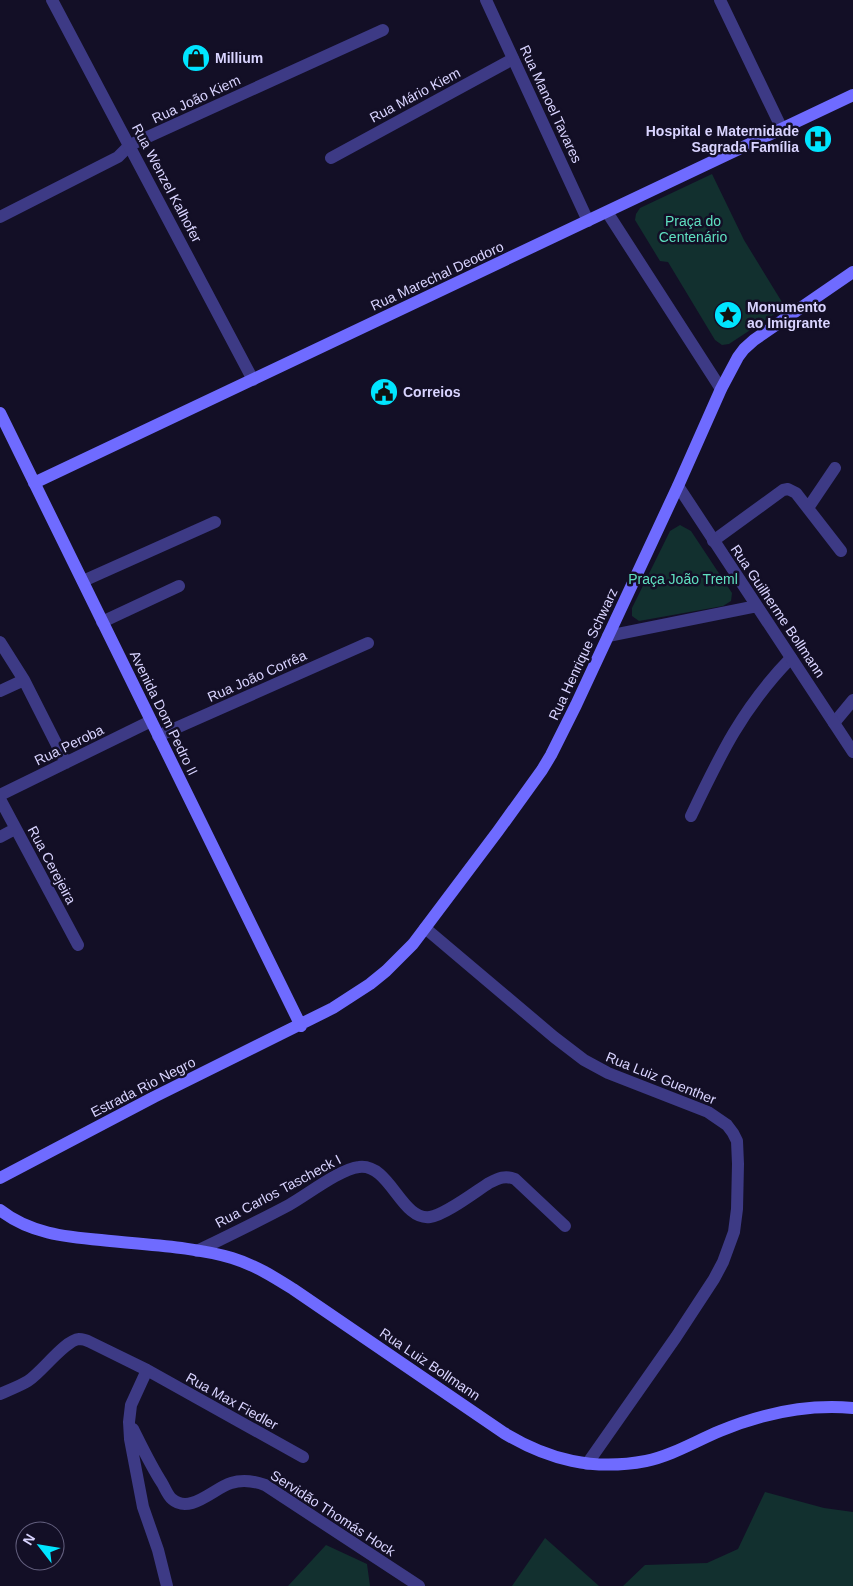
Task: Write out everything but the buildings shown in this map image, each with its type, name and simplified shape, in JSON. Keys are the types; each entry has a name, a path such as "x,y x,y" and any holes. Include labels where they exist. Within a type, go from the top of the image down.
{"main road":[{"name":"Rua Marechal Deodoro","path":"34,483 853,95"},
{"name":"Rua Henrique Schwarz","path":"301,1026 370,984 401,956 425,928 542,770 564,731 731,368 744,349 771,328 853,272"},
{"name":"Avenida Dom Pedro II","path":"0,413 301,1026"},
{"name":"Estrada Rio Negro","path":"0,1178 162,1093 301,1026"},
{"name":"Rua Luiz Bollmann","path":"0,1210 25,1225 61,1236 197,1251 234,1258 271,1274 525,1445 555,1458 587,1464 626,1464 647,1461 738,1424 776,1414 801,1409 853,1408"}],"street":[{"name":"Rua Wenzel Kalhofer","path":"52,0 253,380"},
{"name":"Rua Manoel Tavares","path":"486,0 588,221"},
{"path":"720,0 782,129"},
{"name":"Rua João Kiem","path":"0,217 118,157 130,145 383,30"},
{"name":"Rua Mário Kiem","path":"331,158 513,59"},
{"path":"607,212 721,389"},
{"path":"808,508 835,468"},
{"name":"Rua Guilherme Bollmann","path":"678,486 853,752"},
{"path":"713,541 783,490 788,489 796,493 841,551"},
{"path":"83,581 215,522"},
{"path":"102,622 179,586"},
{"path":"608,636 757,606"},
{"path":"0,642 24,680 66,763"},
{"name":"Rua João Corrêa","path":"158,736 368,643"},
{"path":"691,816 732,734 762,690 790,658"},
{"path":"0,691 24,680"},
{"path":"834,722 853,700"},
{"name":"Rua Peroba","path":"0,797 151,721"},
{"name":"Rua Cerejeira","path":"0,797 78,945"},
{"path":"0,837 16,829"},
{"name":"Rua Luiz Guenther","path":"425,928 584,1060 608,1073 708,1112 727,1125 737,1141 737,1209 734,1232 723,1262 676,1337 587,1464"},
{"name":"Rua Carlos Tascheck I","path":"197,1251 290,1204 342,1173 362,1166 371,1168 378,1174 412,1212 421,1217 440,1214 489,1183 507,1176 515,1179 565,1226"},
{"name":"Rua Max Fiedler","path":"0,1394 28,1381 67,1344 81,1338 147,1370 303,1457"},
{"path":"147,1370 131,1405 130,1438 141,1500 158,1550 167,1586"},
{"name":"Servidão Thomás Hock","path":"129,1422 171,1499 186,1504 194,1503 212,1491 232,1482 244,1480 265,1485 419,1586"}],"green space":[{"name":"Praça do Centenário","path":"712,174 744,240 785,307 729,344 722,345 715,340 668,262 660,261 635,220 640,208"},
{"name":"Praça João Treml","path":"680,525 691,531 732,593 731,601 723,606 639,621 632,616 632,608 670,531"},
{"path":"765,1492 824,1508 853,1512 853,1586 623,1586 645,1565 707,1563 738,1549"},
{"path":"545,1538 599,1586 512,1586"},
{"path":"326,1545 367,1564 370,1586 288,1586"}],"place":[{"name":"Millium","path":"196,58"},
{"name":"Hospital e Maternidade Sagrada Família","path":"818,139"},
{"name":"Monumento ao Imigrante","path":"728,315"},
{"name":"Correios","path":"384,392"}]}
